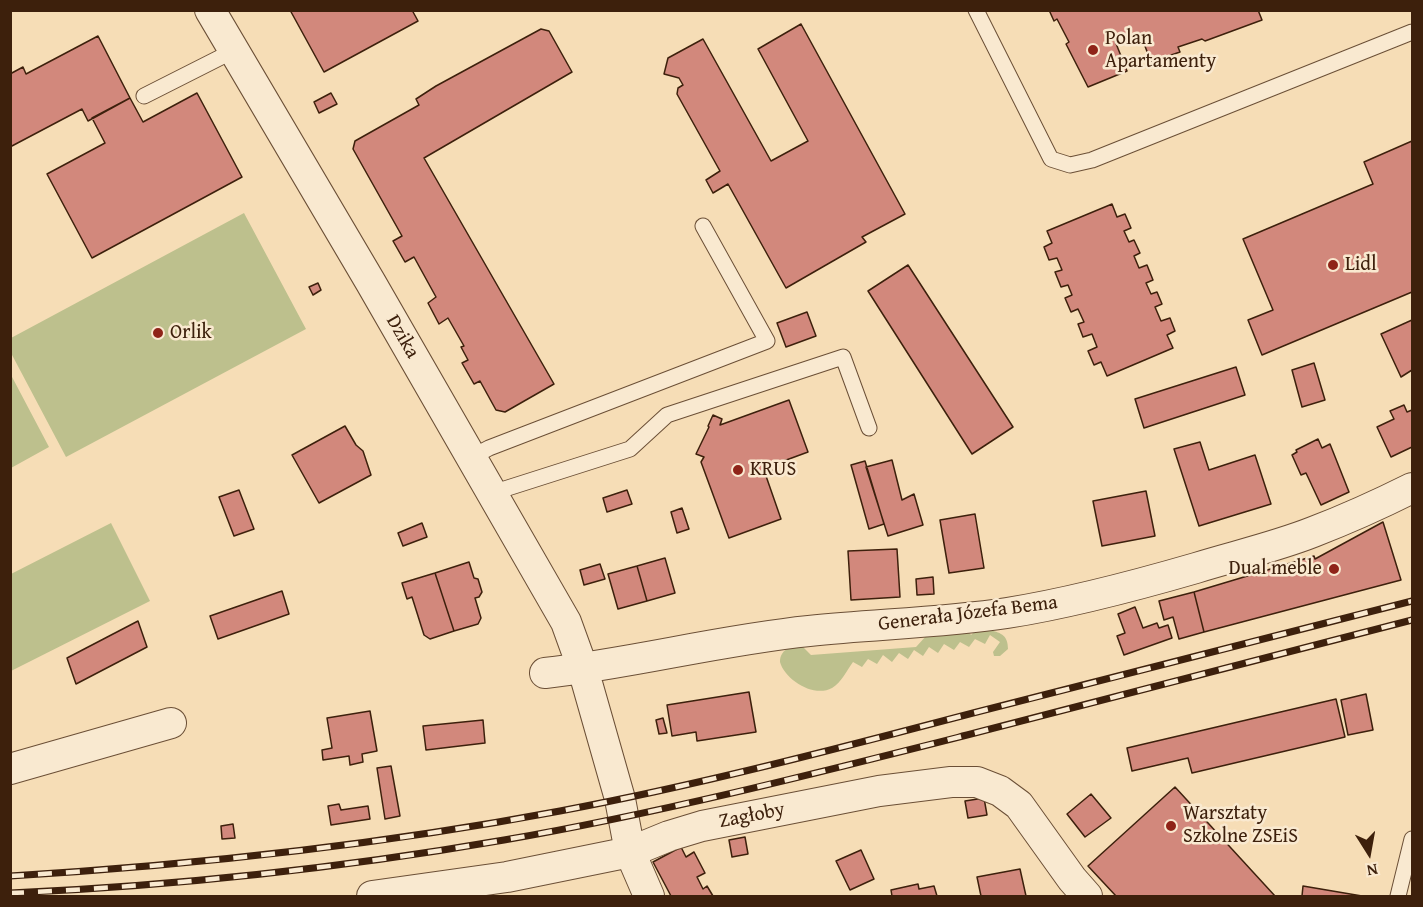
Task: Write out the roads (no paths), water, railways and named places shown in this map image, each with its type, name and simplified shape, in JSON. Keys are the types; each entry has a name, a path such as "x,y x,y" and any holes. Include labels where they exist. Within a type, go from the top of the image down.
{"street":[{"name":"Dzika","path":"210,10 566,622 583,669 620,799 630,852 649,897"},
{"name":"Generała Józefa Bema","path":"545,673 583,669 761,637 1008,613 1080,599 1311,533 1413,488"},
{"path":"10,769 171,723"},
{"name":"Zagłoby","path":"372,897 505,877 630,852 669,836 702,826 879,792 951,782 976,782 1000,791 1019,805 1087,897"}],"lane":[{"path":"976,10 1051,159 1070,165 1092,160 1159,135 1413,32"},
{"path":"144,96 235,50"},
{"path":"472,457 489,448 767,341 703,226"},
{"path":"492,493 630,449 667,415 843,357 869,428"},
{"path":"1398,897 1413,839"}],"railway":[{"path":"10,876 218,860 355,844 492,823 612,801 819,753 1412,601"},
{"path":"10,893 196,881 320,867 443,850 562,829 678,805 852,764 1412,620"}],"place":[{"name":"Polan Apartamenty","path":"1093,50"},
{"name":"Lidl","path":"1333,265"},
{"name":"Orlik","path":"158,333"},
{"name":"KRUS","path":"738,470"},
{"name":"Dual meble","path":"1334,569"},
{"name":"Warsztaty Szkolne ZSEiS","path":"1171,826"}]}
